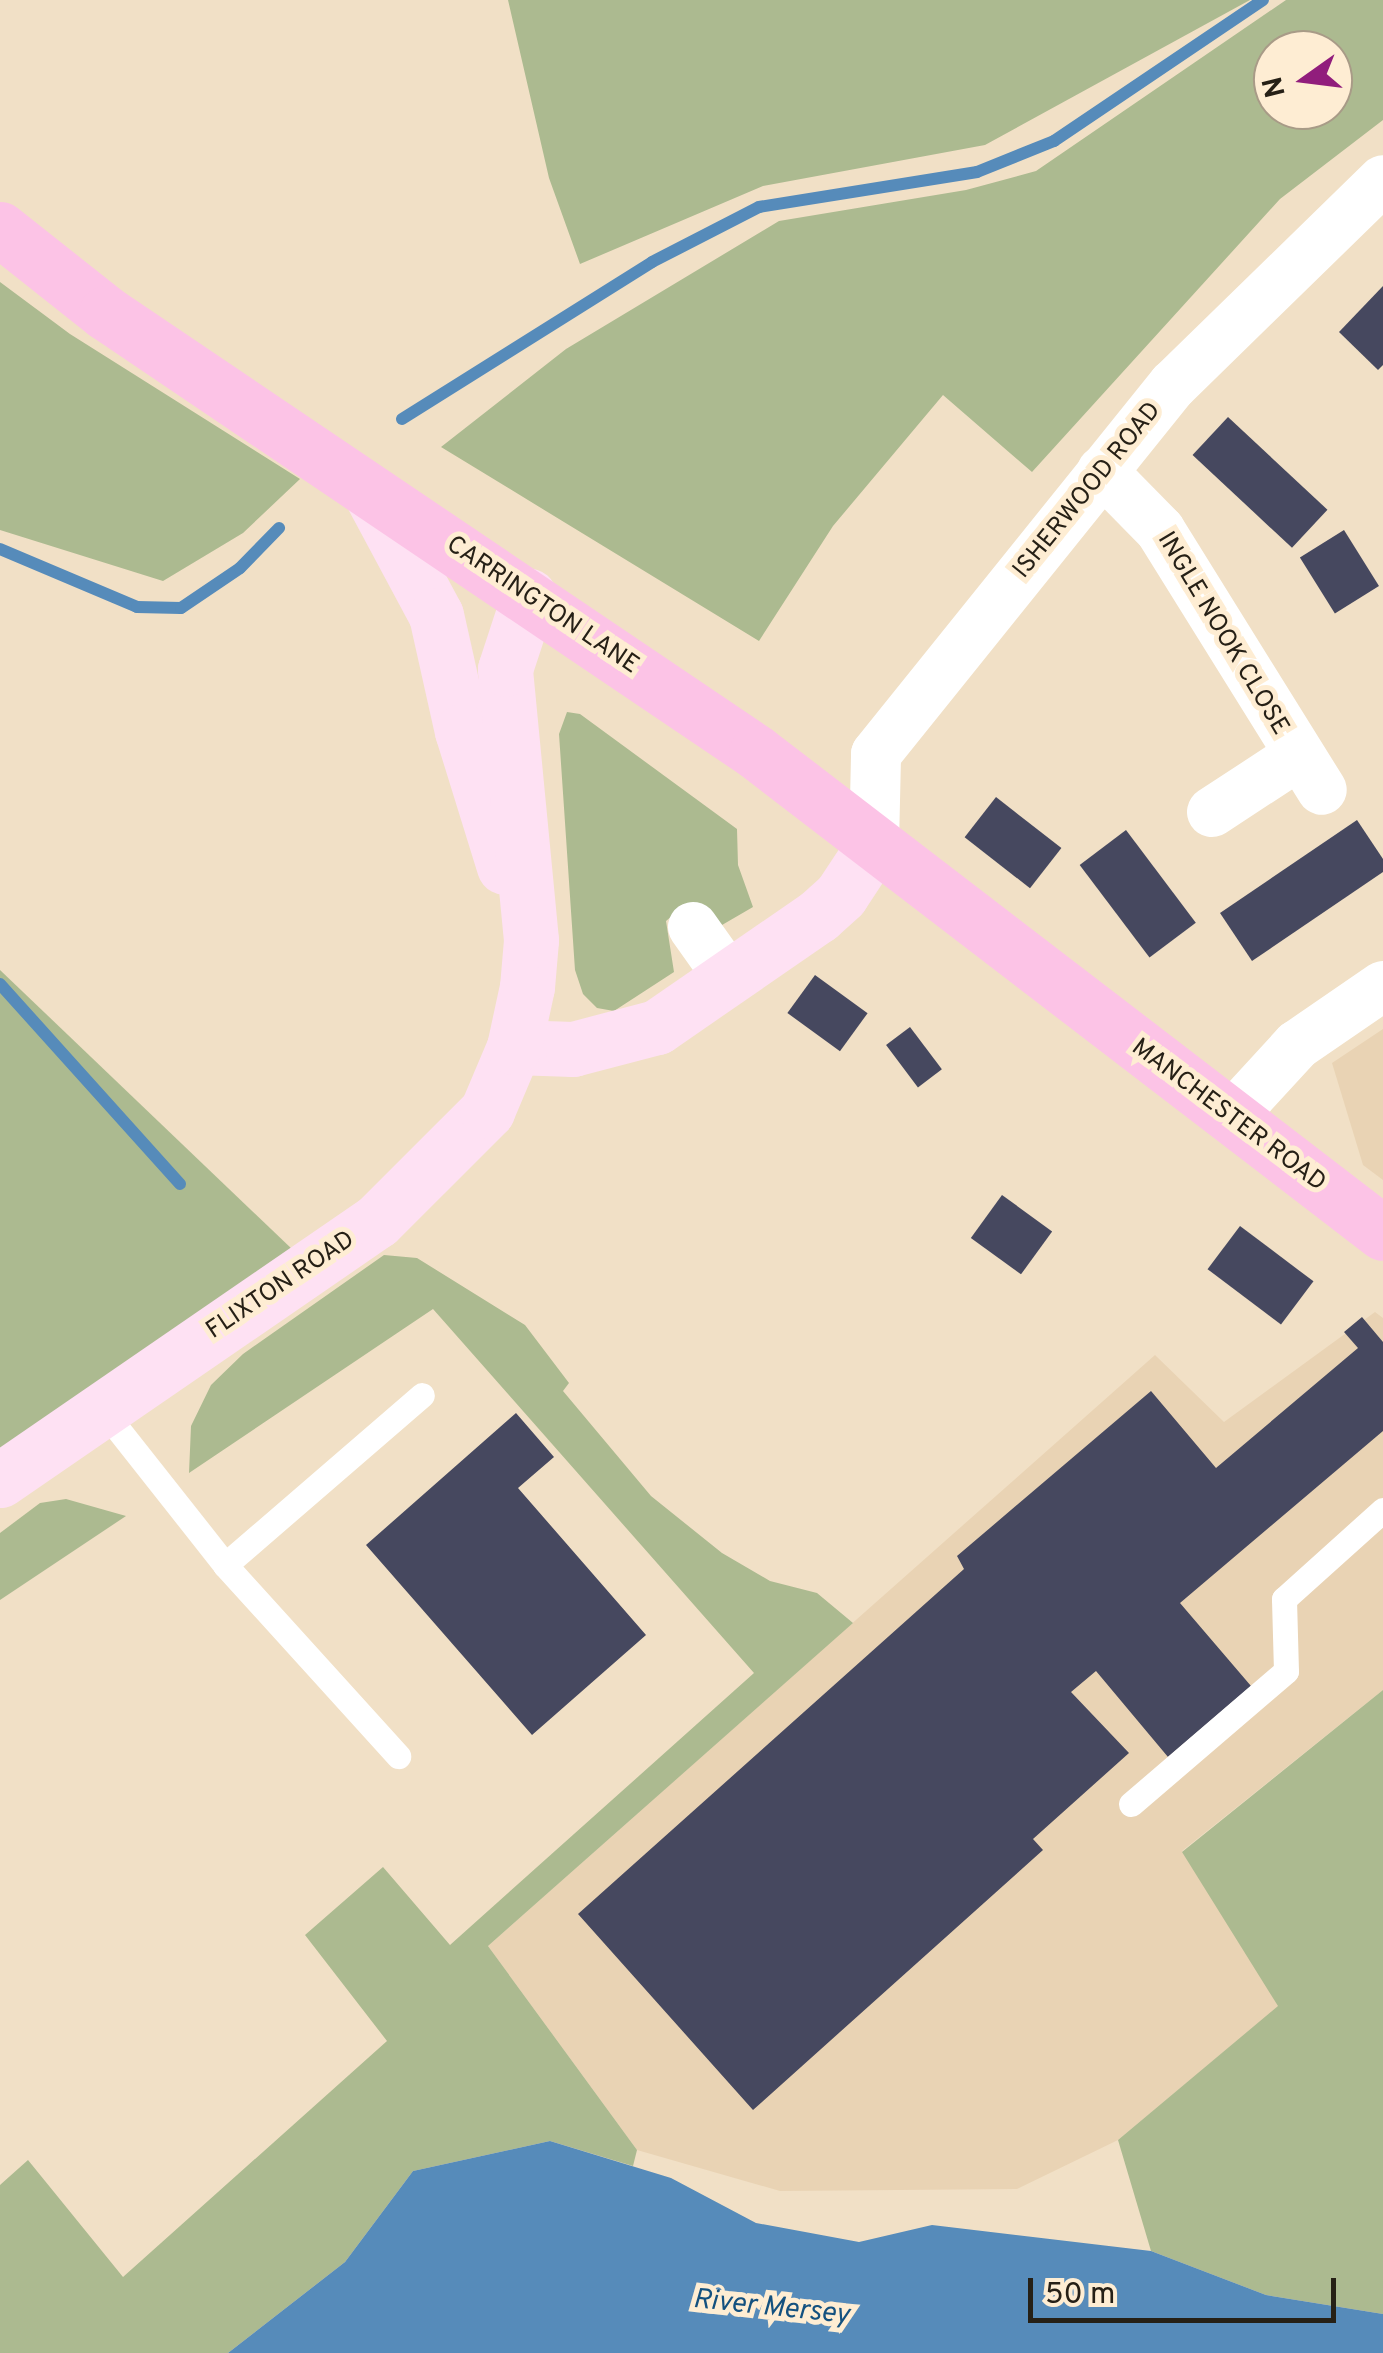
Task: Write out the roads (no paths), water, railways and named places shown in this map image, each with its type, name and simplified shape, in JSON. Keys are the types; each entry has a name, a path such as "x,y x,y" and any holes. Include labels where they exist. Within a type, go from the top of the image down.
{"main road":[{"name":"CARRINGTON LANE","path":"0,229 106,312 756,752 1073,999"},
{"path":"371,494 436,614 462,731 531,940"},
{"name":"FLIXTON ROAD","path":"0,1480 377,1221 487,1111 514,1047 531,940 505,670 529,596"},
{"path":"514,1047 573,1050 625,1040 730,979 842,895 874,845"},
{"name":"MANCHESTER ROAD","path":"1073,999 1383,1234"}],"street":[{"name":"ISHERWOOD ROAD","path":"874,845 876,754 1102,471 1261,292 1383,180"},
{"name":"INGLE NOOK CLOSE","path":"1102,471 1160,530 1309,774 1212,812"},
{"path":"694,927 730,979"},
{"path":"1230,1118 1274,1064 1383,986"}],"lane":[{"path":"225,1565 422,1395"},
{"path":"102,1408 225,1565 398,1756"},
{"path":"1131,1804 1286,1670 1284,1600 1383,1510"}],"water":[{"name":"River Mersey","path":"550,2141 671,2178 756,2223 859,2242 932,2225 1151,2251 1266,2295 1383,2314 1383,2353 228,2353 345,2262 413,2171"}],"waterway":[{"path":"402,419 652,262 759,207 977,172 1054,141 1263,0"},
{"path":"0,549 137,607 181,608 240,568 279,528"},
{"path":"0,984 180,1184"}]}
